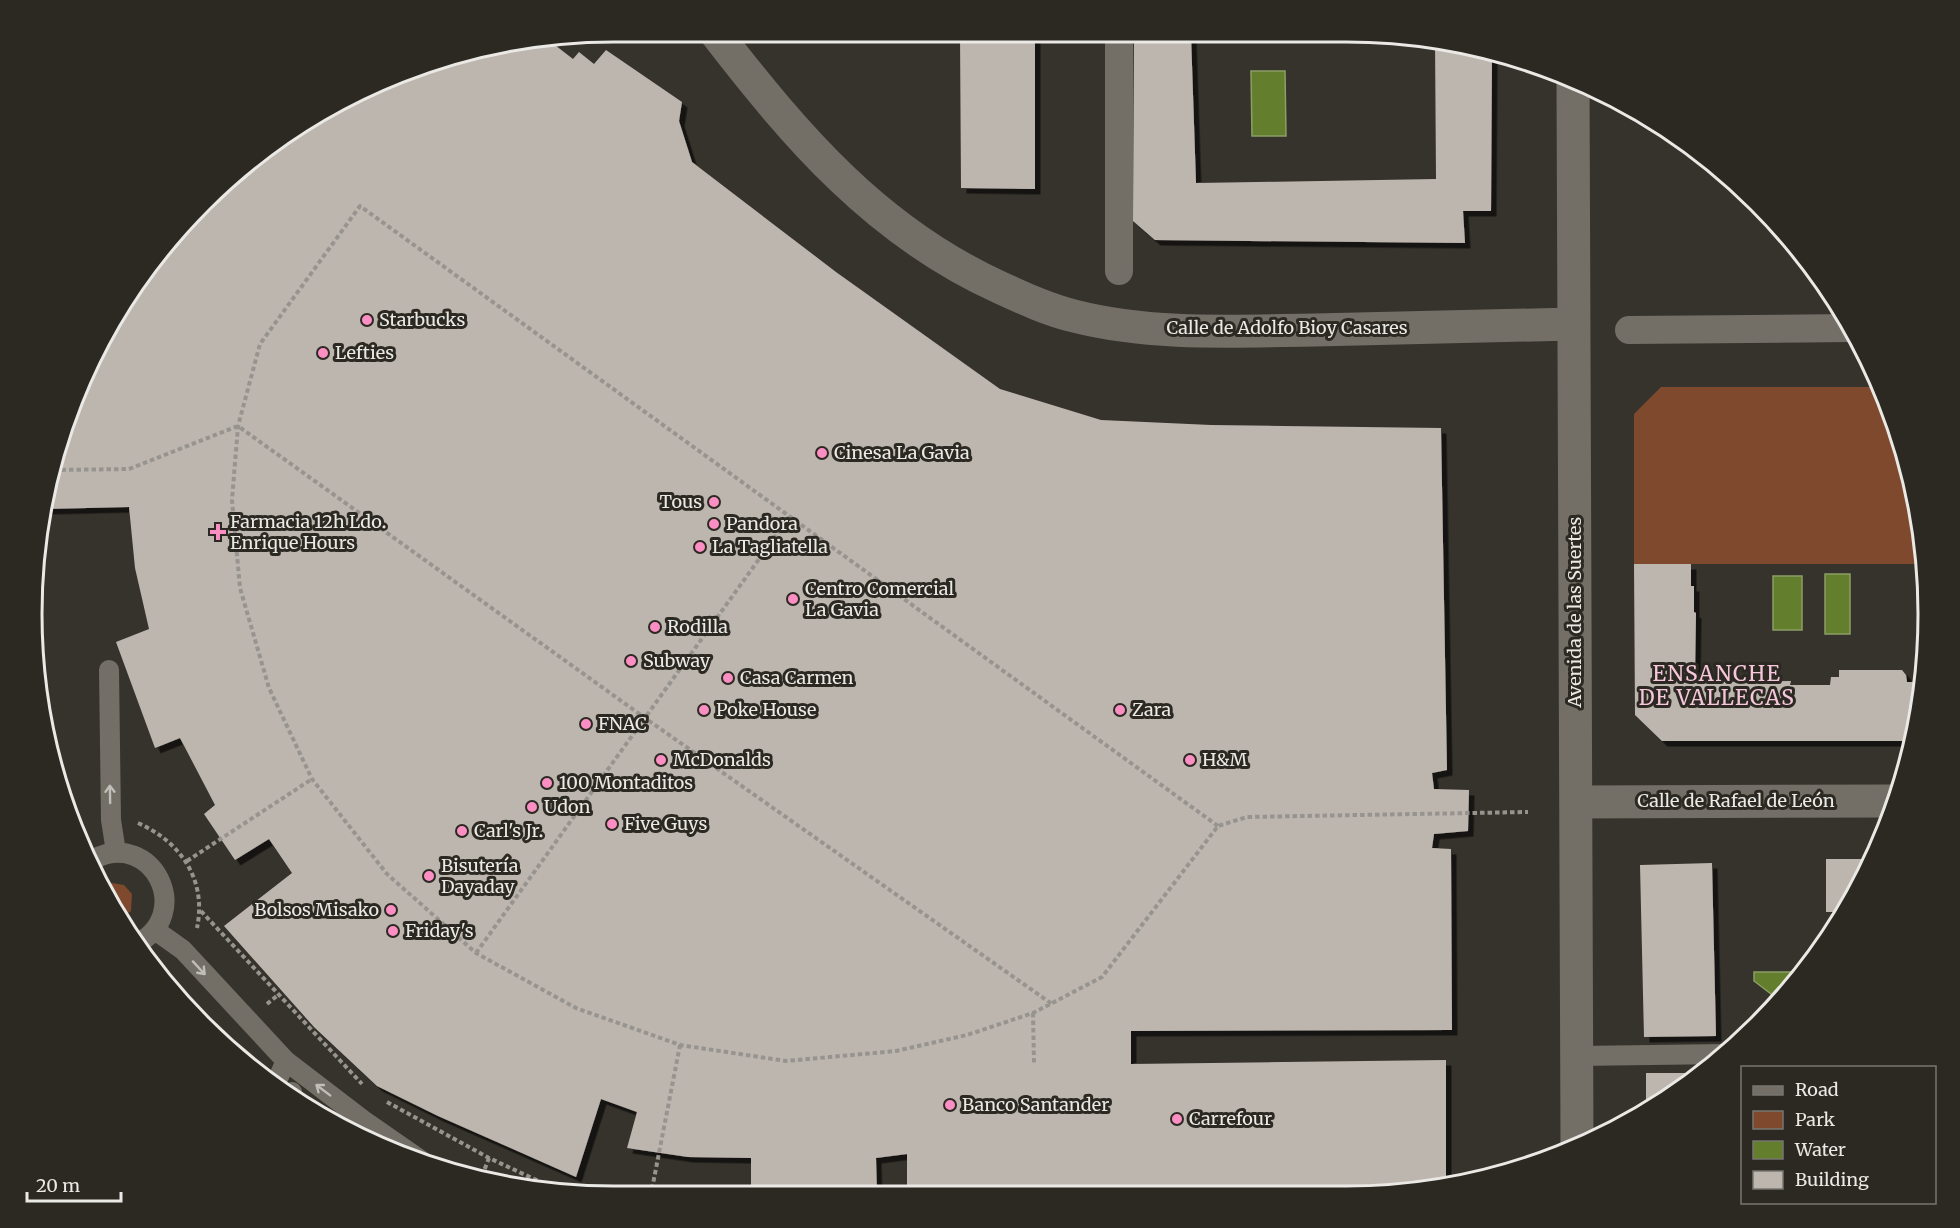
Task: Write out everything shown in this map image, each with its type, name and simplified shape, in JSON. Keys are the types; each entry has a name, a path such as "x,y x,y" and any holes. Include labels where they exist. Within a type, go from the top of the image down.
{"street":[{"name":"Calle de Adolfo Bioy Casares","path":"723,42 787,123 855,193 917,242 968,273 1032,302 1072,316 1126,326 1216,332 1573,324"},
{"path":"1119,42 1119,271"},
{"name":"Avenida de las Suertes","path":"1574,90 1577,1137"},
{"path":"1629,330 1841,328"},
{"name":"Calle de Rafael de León","path":"1577,802 1887,801"}],"lane":[{"path":"109,670 111,820 116,852"},
{"path":"97,858 116,852 131,854 145,861 156,872 163,886 165,901 162,916 155,930 143,939"},
{"path":"155,930 183,950 286,1061 394,1142"},
{"path":"1577,1056 1711,1054"},
{"path":"286,1061 286,1083"}],"path":[{"path":"1218,826 360,206 260,344 238,426 232,500 240,588 269,688 312,779 387,874 477,953 576,1008 680,1045 786,1061 896,1052 967,1035 1033,1013 1102,977 1218,826 1247,817 1528,812"},
{"path":"60,470 129,469 238,426"},
{"path":"238,426 645,718 1052,1004"},
{"path":"477,953 790,516"},
{"path":"187,861 312,779"},
{"path":"201,911 363,1085"},
{"path":"1033,1013 1034,1063"},
{"path":"653,1186 680,1045"},
{"path":"381,1099 489,1158 538,1181"},
{"path":"484,1171 489,1158"}],"green space":[{"path":"1661,387 1870,387 1888,430 1899,466 1907,502 1916,564 1634,564 1634,414"},
{"path":"110,884 124,885 132,894 131,911 127,914 119,900"}],"water":[{"path":"1251,71 1285,71 1286,136 1252,136"},
{"path":"1825,574 1850,574 1850,634 1825,634"},
{"path":"1773,576 1802,576 1802,630 1773,630"},
{"path":"1754,972 1792,972 1772,995 1754,981"}],"building":[{"path":"960,42 1035,42 1035,189 961,188"},
{"path":"1134,42 1191,42 1196,183 1436,179 1435,49 1492,61 1491,211 1463,211 1465,243 1155,240 1133,221"},
{"name":"Centro Comercial La Gavia","path":"555,45 573,59 579,52 594,64 606,50 682,102 679,121 692,162 836,272 1000,389 1101,420 1211,425 1441,428 1447,770 1432,773 1434,789 1469,790 1468,831 1434,834 1432,848 1451,849 1452,1030 1131,1031 1131,1064 1446,1060 1446,1177 1383,1185 1346,1186 907,1186 907,1154 876,1158 877,1186 751,1186 751,1158 688,1157 627,1148 637,1112 601,1099 576,1177 438,1116 377,1086 314,1027 224,926 292,873 269,839 235,860 204,814 215,805 180,738 155,748 116,642 149,629 135,568 129,507 52,509 72,430 101,361 138,296 184,237 237,184 266,160 296,138 361,101 430,72 466,61"},
{"path":"1634,564 1691,564 1691,586 1694,586 1694,612 1696,613 1695,675 1707,676 1707,682 1791,681 1790,685 1830,685 1831,677 1839,677 1839,670 1902,670 1907,682 1914,682 1904,741 1662,741 1635,715"},
{"path":"1826,859 1863,859 1834,912 1826,912"},
{"path":"1712,863 1716,1036 1644,1037 1640,865"},
{"path":"1646,1073 1687,1073 1664,1090 1646,1101"}],"place":[{"name":"Starbucks","path":"367,320"},
{"name":"Lefties","path":"323,353"},
{"name":"Cinesa La Gavia","path":"822,453"},
{"name":"Tous","path":"714,502"},
{"name":"Pandora","path":"714,524"},
{"name":"Farmacia 12h Ldo. Enrique Hours","path":"218,532"},
{"name":"La Tagliatella","path":"700,547"},
{"name":"Centro Comercial La Gavia","path":"793,599"},
{"name":"Rodilla","path":"655,627"},
{"name":"Subway","path":"631,661"},
{"name":"Casa Carmen","path":"728,678"},
{"name":"Poke House","path":"704,710"},
{"name":"Zara","path":"1120,710"},
{"name":"FNAC","path":"586,724"},
{"name":"McDonalds","path":"661,760"},
{"name":"H&M","path":"1190,760"},
{"name":"100 Montaditos","path":"547,783"},
{"name":"Udon","path":"532,807"},
{"name":"Five Guys","path":"612,824"},
{"name":"Carl's Jr.","path":"462,831"},
{"name":"Bisutería Dayaday","path":"429,876"},
{"name":"Bolsos Misako","path":"391,910"},
{"name":"Friday's","path":"393,931"},
{"name":"Banco Santander","path":"950,1105"},
{"name":"Carrefour","path":"1177,1119"}],"district":[{"name":"ENSANCHE DE VALLECAS","path":"1717,686"}]}
